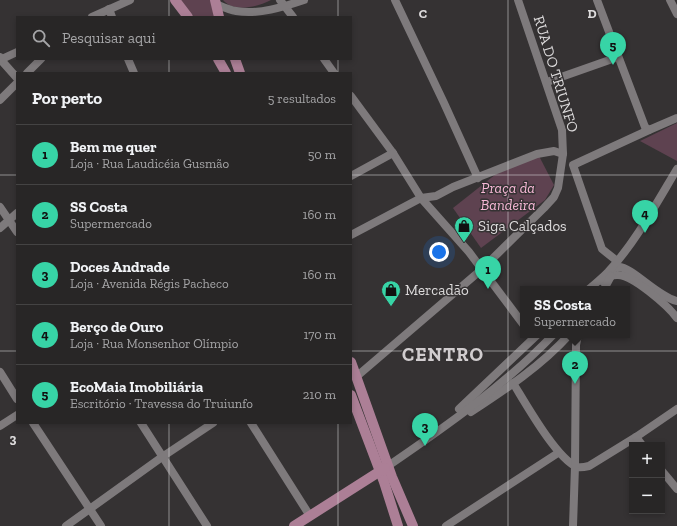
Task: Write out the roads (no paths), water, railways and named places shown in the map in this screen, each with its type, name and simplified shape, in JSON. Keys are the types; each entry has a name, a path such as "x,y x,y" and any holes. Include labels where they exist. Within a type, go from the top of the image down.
{"main road":[{"path":"175,0 187,16"},
{"path":"215,2 219,16"},
{"path":"219,60 225,72"},
{"path":"235,60 240,72"},
{"path":"352,368 354,380 384,468 397,525"},
{"path":"352,397 384,468 413,526"},
{"path":"294,526 384,468"}],"street":[{"path":"96,16 110,13 130,0"},
{"path":"215,2 226,9 241,12 259,11 282,3 304,0"},
{"path":"395,0 478,178"},
{"name":"RUA DO TRIUNFO","path":"354,380 481,270 554,197 558,188 563,154 562,130 518,0"},
{"path":"597,0 645,127 649,130"},
{"path":"670,0 677,14"},
{"path":"282,3 292,16"},
{"path":"16,52 0,59 16,77"},
{"path":"547,82 618,57"},
{"path":"29,72 40,60"},
{"path":"128,60 134,72"},
{"path":"325,60 333,72"},
{"path":"0,100 16,84"},
{"path":"352,97 393,153 421,198 469,252 520,320"},
{"path":"617,261 602,249 573,165 677,118"},
{"path":"352,234 421,198 436,196 454,187 537,154 554,152 563,154"},
{"path":"352,175 393,153"},
{"path":"593,286 609,274 645,222 677,170"},
{"path":"0,207 16,230"},
{"path":"0,228 16,214"},
{"path":"600,286 613,269 620,267 627,269 662,295 677,301"},
{"path":"609,274 620,275 640,285 669,309 677,318"},
{"path":"430,437 532,338"},
{"path":"535,338 548,356"},
{"path":"384,468 443,428 511,374 550,338"},
{"path":"443,428 471,412 513,383 548,356 566,338"},
{"path":"573,526 576,345 577,338"},
{"path":"0,372 16,397"},
{"path":"513,383 558,453 580,468 589,466 636,437 677,409"},
{"path":"0,426 16,416"},
{"path":"34,424 101,526"},
{"path":"141,424 207,526"},
{"path":"66,526 162,457 212,424"},
{"path":"252,424 310,516"},
{"path":"636,437 640,442"},
{"path":"446,526 558,453"},
{"path":"665,475 677,489"}],"place":[{"name":"EcoMaia Imobiliária","path":"613,65"},
{"name":"Berço de Ouro","path":"645,233"},
{"name":"Siga Calçados","path":"464,243"},
{"name":"Bem me quer","path":"488,289"},
{"name":"Mercadão","path":"391,307"},
{"name":"SS Costa","path":"575,384"},
{"name":"Doces Andrade","path":"425,446"}],"district":[{"name":"CENTRO","path":"443,354"}],"park label":[{"name":"Praça da Bandeira","path":"508,196"}]}
